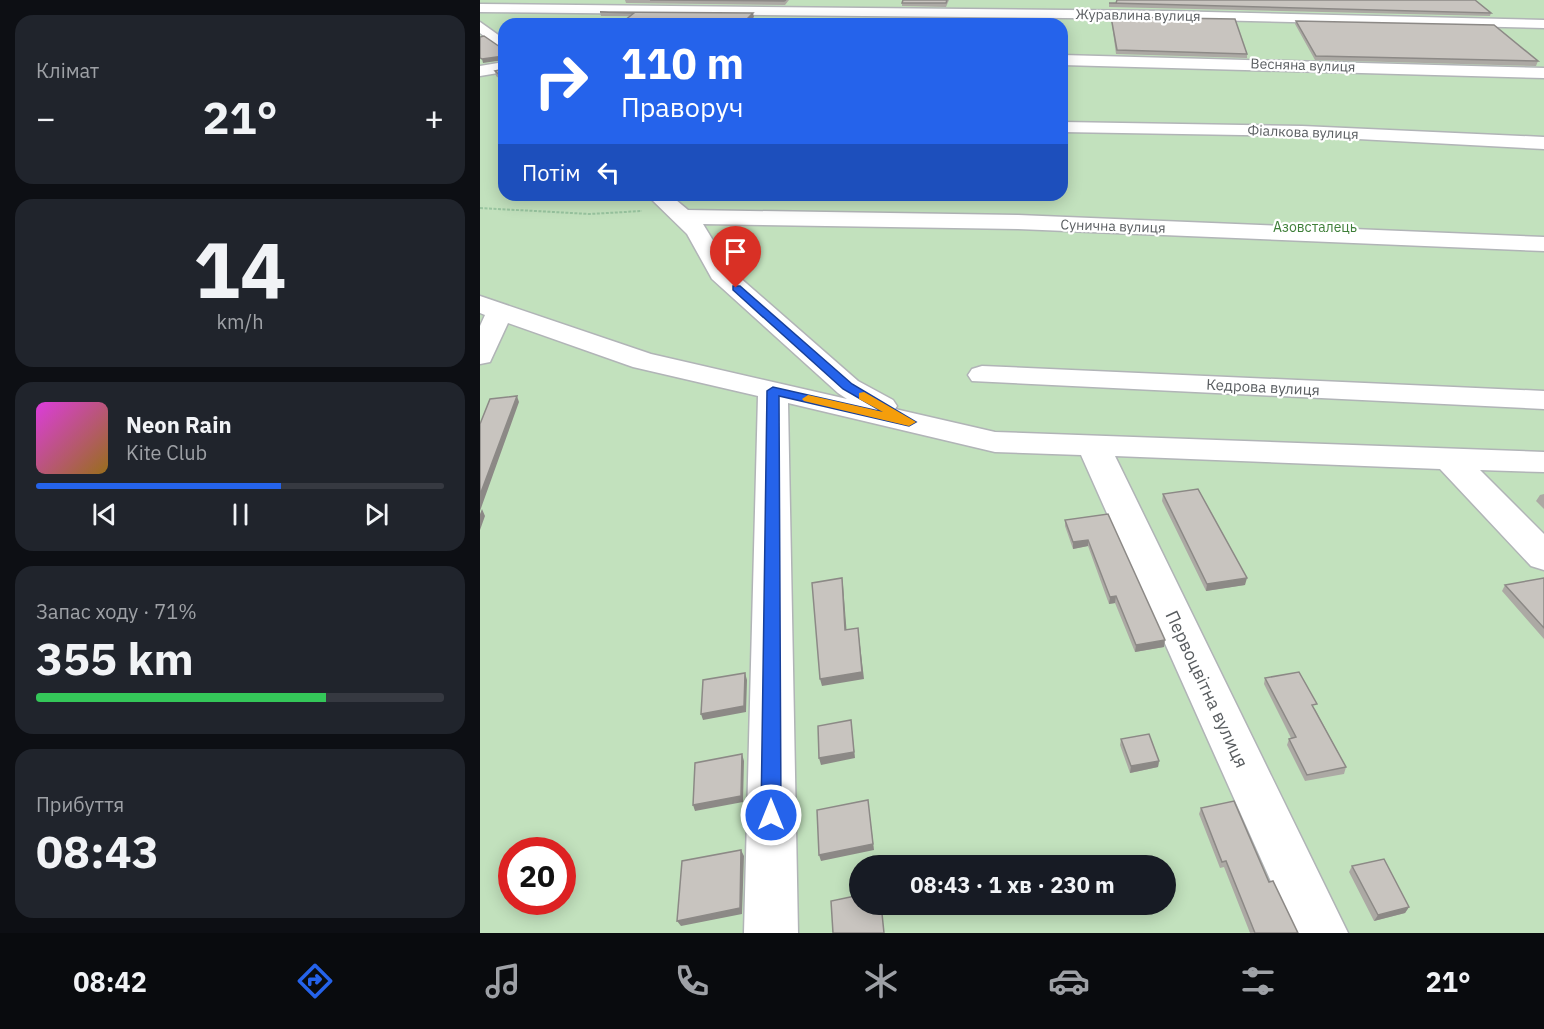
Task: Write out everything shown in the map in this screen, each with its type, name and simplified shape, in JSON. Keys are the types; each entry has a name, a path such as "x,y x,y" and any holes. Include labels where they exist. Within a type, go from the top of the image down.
{"street":[{"name":"Журавлина вулиця","path":"480,8 1164,15 1544,23"},
{"path":"1517,9 1544,23"},
{"path":"480,26 498,42"},
{"name":"Весняна вулиця","path":"1068,60 1544,73"},
{"path":"480,71 498,68"},
{"name":"Фіалкова вулиця","path":"1068,127 1302,131 1544,142"},
{"path":"671,207 697,231 721,274 848,387 909,422"},
{"name":"Сунична вулиця","path":"671,207 1544,244"},
{"path":"480,356 490,308 643,361 995,441 1544,462"},
{"name":"Кедрова вулиця","path":"982,375 1544,400"},
{"path":"771,933 773,391"},
{"name":"Первоцвітна вулиця","path":"1093,445 1321,933"},
{"path":"1449,458 1544,557"}],"path":[{"path":"480,208 590,214 671,207"}],"green space":[{"name":"Азовсталець","path":"480,0 1544,0 1544,933 480,933"}],"building":[{"path":"650,0 786,0 784,1"},
{"path":"903,0 947,0 946,3 902,3"},
{"path":"1117,0 1475,0 1491,13 1109,3 1116,3"},
{"path":"600,12 753,13 748,18 628,18 634,13"},
{"path":"1111,17 1235,19 1247,54 1117,50"},
{"path":"1296,21 1494,25 1538,61 1316,56"},
{"path":"484,36 498,46 498,57 480,58 480,37"},
{"path":"517,396 480,495 480,424 490,399"},
{"path":"1198,489 1247,578 1207,584 1163,494"},
{"path":"1108,514 1165,640 1136,645 1116,596 1110,597 1088,540 1073,542 1065,520"},
{"path":"842,578 845,630 858,628 862,672 820,679 812,583"},
{"path":"1544,578 1544,628 1505,585"},
{"path":"1299,672 1317,704 1312,705 1346,767 1307,775 1289,739 1296,737 1265,678"},
{"path":"745,673 744,706 701,714 703,680"},
{"path":"851,720 854,752 819,758 818,726"},
{"path":"1149,734 1159,761 1131,766 1121,739"},
{"path":"742,754 741,796 693,805 695,763"},
{"path":"868,800 873,844 819,855 817,810"},
{"path":"1234,801 1269,882 1273,881 1298,933 1255,933 1226,861 1222,862 1201,808"},
{"path":"741,850 740,908 677,921 682,861"},
{"path":"1384,859 1409,907 1378,915 1352,866"},
{"path":"849,897 849,915 882,915 884,933 833,933 831,901"}],"slow traffic":[{"path":"808,399 909,422 864,396"}],"route":[{"path":"736,288 848,387 909,422 773,391 771,815"}]}
